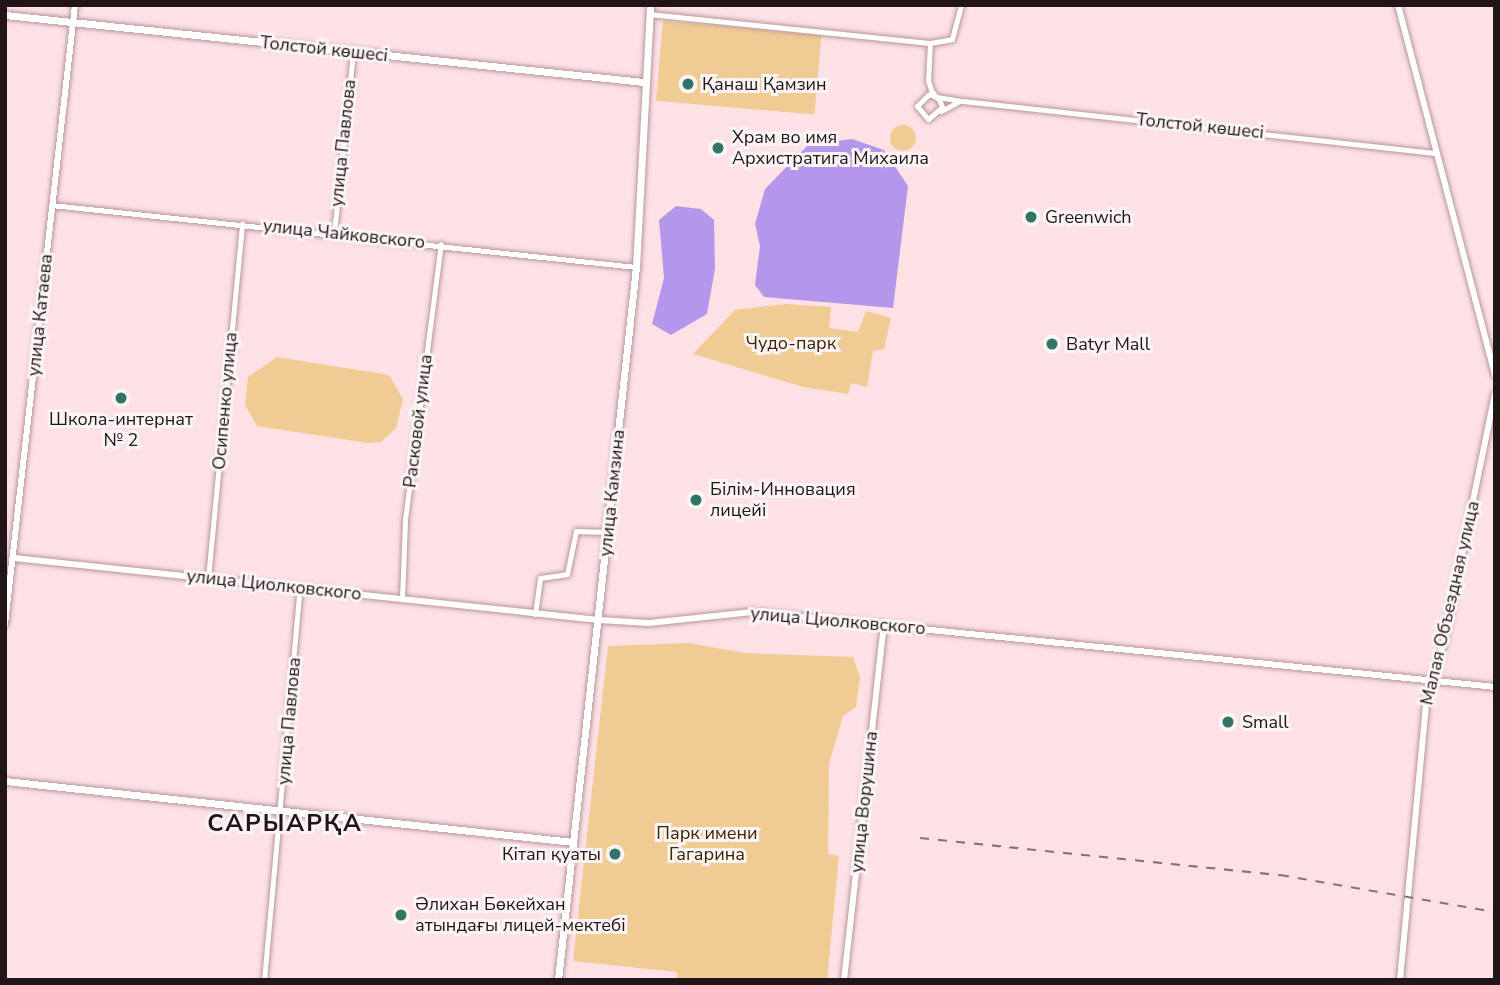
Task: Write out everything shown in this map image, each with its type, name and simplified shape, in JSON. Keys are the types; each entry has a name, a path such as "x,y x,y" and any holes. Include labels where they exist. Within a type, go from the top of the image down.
{"main road":[{"name":"улица Камзина","path":"558,980 636,267 643,82 650,5"},
{"name":"Толстой көшесі","path":"5,15 643,82"},
{"path":"5,781 573,842"}],"street":[{"name":"улица Катаева","path":"5,624 75,5"},
{"path":"649,14 930,43 952,39 961,5"},
{"path":"1398,5 1495,376"},
{"path":"930,43 928,80 918,109 925,118 963,101"},
{"name":"улица Павлова","path":"334,233 353,52"},
{"path":"928,80 941,111"},
{"name":"Толстой көшесі","path":"920,99 936,97 1437,153"},
{"name":"улица Чайковского","path":"51,205 441,244 636,267"},
{"name":"Осипенко улица","path":"208,578 242,224"},
{"name":"Расковой улица","path":"402,599 405,520 441,244"},
{"name":"Малая Объездная улица","path":"1400,980 1432,683 1495,394"},
{"path":"535,614 540,578 567,574 576,531 608,532"},
{"name":"улица Циолковского","path":"14,558 598,620 662,622 751,612 1432,683 1495,687"},
{"name":"улица Павлова","path":"264,980 300,588"},
{"name":"улица Ворушина","path":"844,980 884,624"}],"green space":[{"path":"663,21 821,35 814,115 656,101"},
{"path":"903,125 912,129 916,138 912,147 903,151 894,147 890,138 894,129"},
{"name":"Чудо-парк","path":"786,304 831,307 829,328 858,332 866,311 891,318 884,349 873,351 867,387 851,383 848,394 803,387 693,354 735,310"},
{"path":"277,357 389,375 403,399 396,428 381,442 368,443 257,426 245,405 248,377"},
{"name":"Парк имени Гагарина","path":"689,643 745,653 853,657 860,677 856,707 843,716 829,764 828,854 839,856 827,980 677,980 677,972 573,961 608,646"}],"shaded area":[{"path":"852,139 884,150 908,186 893,308 764,297 755,285 760,246 755,224 765,189 808,145"},
{"path":"676,206 701,209 714,220 715,269 707,314 671,335 652,324 664,278 659,220"}],"railway":[{"path":"920,838 1280,875 1495,912"}],"place":[{"name":"Қанаш Қамзин","path":"688,84"},
{"name":"Храм во имя Архистратига Михаила","path":"718,148"},
{"name":"Greenwich","path":"1031,217"},
{"name":"Batyr Mall","path":"1052,344"},
{"name":"Школа-интернат № 2","path":"121,398"},
{"name":"Білім-Инновация лицейі","path":"696,500"},
{"name":"Small","path":"1228,722"},
{"name":"Кітап қуаты","path":"615,854"},
{"name":"Әлихан Бөкейхан атындағы лицей-мектебі","path":"401,915"}],"district":[{"name":"САРЫАРҚА","path":"285,824"}]}
